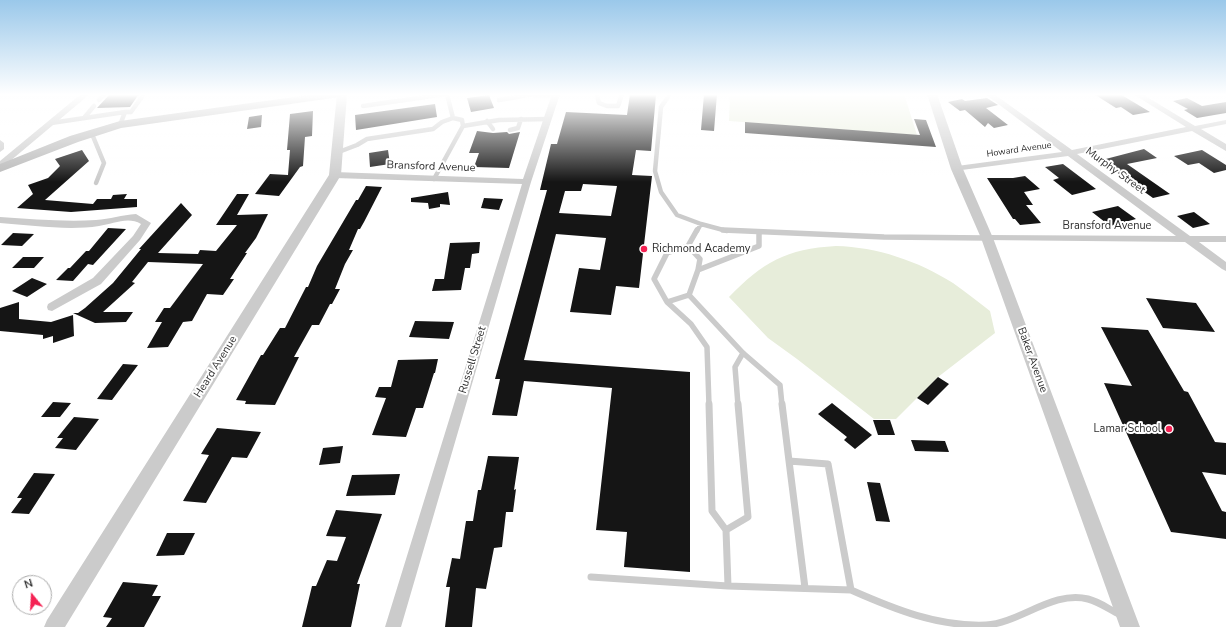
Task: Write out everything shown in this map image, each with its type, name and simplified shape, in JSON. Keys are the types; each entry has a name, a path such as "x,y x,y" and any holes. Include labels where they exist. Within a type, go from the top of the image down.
{"main road":[{"path":"2,162 120,125 132,123"}],"street":[{"path":"2,162 51,123"},
{"name":"Heard Avenue","path":"54,627 335,175 339,123"},
{"name":"Russell Street","path":"393,627 526,182 547,123"},
{"name":"Baker Avenue","path":"942,123 957,169 987,238 1128,622"},
{"name":"Murphy Street","path":"1029,123 1188,238 1226,268"},
{"path":"1185,123 1226,148"},
{"name":"Howard Avenue","path":"957,169 1070,153 1219,123"},
{"path":"0,143 0,149"},
{"name":"Bransford Avenue","path":"335,175 526,182"},
{"path":"1,216 65,224 98,223 121,218 136,217 146,223 137,238 97,281 52,307"},
{"name":"Bransford Avenue","path":"987,238 1226,239"}],"lane":[{"path":"336,153 351,148 367,138 433,129 440,123"},
{"path":"434,179 463,126 476,123"},
{"path":"489,123 493,129"},
{"path":"510,130 518,128 520,123"},
{"path":"659,123 655,171 661,192 677,215 701,224 727,231 884,237 987,238"},
{"path":"92,134 96,138 104,163 96,183"},
{"path":"701,224 688,246 667,253 654,279 667,302 691,324 707,347 712,511 726,530 728,586"},
{"path":"698,270 759,246 759,232"},
{"path":"688,246 700,259 698,270 689,295"},
{"path":"667,302 689,295"},
{"path":"689,295 743,354 780,385 805,588"},
{"path":"726,530 748,517 735,366 743,354"},
{"path":"789,462 828,464 851,590"},
{"path":"591,577 728,586 851,590 912,617 952,626 987,626 1017,618 1066,598 1087,599 1128,622"}],"green space":[{"path":"759,123 913,123 917,135"},
{"path":"836,246 882,252 926,268 953,283 990,311 995,333 938,377 896,419 874,419 768,338 729,297 753,275 776,260 803,250"}],"building":[{"path":"248,123 261,123 261,127 247,129"},
{"path":"289,123 313,123 312,136 305,137 303,166 300,167 279,196 255,194 270,174 288,175 290,150 287,150"},
{"path":"356,123 398,123 356,130"},
{"path":"563,123 653,123 651,151 636,150 632,175 652,176 639,288 616,286 611,315 570,312 579,268 600,270 606,238 556,234 524,360 690,372 690,572 624,567 627,532 596,530 612,388 524,381 517,416 492,415 500,379 495,379 547,190 540,190 551,144 557,144","holes":["583,184 617,186 611,216 559,213 565,191 581,191"]},
{"path":"702,123 715,123 714,131 701,130"},
{"path":"745,123 762,123 920,135 916,123 927,123 936,147 745,133"},
{"path":"981,123 988,123 985,127"},
{"path":"988,123 1006,123 1008,125 994,128"},
{"path":"477,131 493,133 507,132 509,134 520,132 509,168 474,167 479,153 469,153"},
{"path":"1144,149 1157,158 1127,164 1170,194 1153,198 1098,161"},
{"path":"82,150 89,161 45,200 93,204 97,199 111,199 113,195 127,194 124,199 137,199 137,207 71,212 17,208 33,194 28,185 48,178 60,166 55,159"},
{"path":"388,150 390,164 370,167 369,153"},
{"path":"1202,150 1226,165 1226,170 1214,173 1199,163 1188,165 1174,156"},
{"path":"1063,164 1096,189 1072,195 1053,180 1059,178 1045,167"},
{"path":"1025,176 1040,189 1024,192 1033,205 1026,205 1041,223 1020,225 1015,219 1013,219 987,178 1013,178"},
{"path":"366,186 382,187 360,229 358,229 349,250 353,250 345,264 335,289 340,289 319,325 312,325 294,357 299,357 275,405 245,404 246,401 236,400 261,355 263,355 280,328 285,328 306,287 308,287 317,266 356,200 358,200"},
{"path":"448,192 450,205 440,204 440,207 429,209 428,203 411,202 411,198"},
{"path":"237,194 249,194 237,215 268,214 256,238 245,253 247,253 230,279 234,279 223,295 207,294 192,321 183,322 168,347 147,348 162,322 155,322 164,308 170,308 203,264 148,262 132,282 135,283 103,312 133,312 126,322 95,323 73,313 78,313 85,308 113,283 141,249 139,249 181,203 192,215 158,253 198,254 200,250 216,251 237,225 216,225"},
{"path":"484,198 503,199 499,210 481,208"},
{"path":"1118,206 1136,219 1110,226 1092,212"},
{"path":"1194,212 1210,224 1193,228 1177,216"},
{"path":"108,228 126,229 93,265 88,264 73,281 56,280 86,251 89,251"},
{"path":"13,233 34,234 22,246 1,245"},
{"path":"480,242 479,253 472,254 470,268 465,268 461,290 432,291 435,279 444,279 450,243"},
{"path":"23,257 44,257 34,268 12,268"},
{"path":"32,278 47,284 27,297 12,291"},
{"path":"1146,298 1196,303 1215,332 1163,328"},
{"path":"19,302 19,319 51,322 73,315 74,336 53,343 53,336 43,339 43,335 0,331 0,308"},
{"path":"415,321 454,322 449,339 409,337"},
{"path":"1101,327 1148,330 1184,391 1188,392 1215,442 1226,443 1226,475 1202,472 1222,511 1226,512 1226,539 1171,532 1104,383 1132,386"},
{"path":"438,359 435,373 423,408 416,408 406,437 372,435 386,398 375,397 379,387 391,387 398,360"},
{"path":"123,364 138,365 112,400 97,399"},
{"path":"938,377 949,384 928,405 917,398"},
{"path":"53,402 71,403 60,417 41,417"},
{"path":"832,403 872,435 855,449 844,440 847,437 818,414"},
{"path":"74,417 99,419 76,450 55,448 63,438 57,438"},
{"path":"873,420 890,420 895,435 878,435"},
{"path":"217,428 261,432 247,458 232,457 206,503 183,501 209,455 201,454"},
{"path":"911,440 945,441 949,452 915,451"},
{"path":"343,446 340,463 319,465 323,448"},
{"path":"488,456 519,457 514,490 516,489 513,512 506,512 502,547 494,548 486,589 476,588 472,627 445,627 450,587 446,587 452,558 460,559 466,521 473,521 478,490 481,490"},
{"path":"34,473 55,474 29,514 11,513 22,498 17,498"},
{"path":"400,474 395,495 346,496 352,475"},
{"path":"867,482 880,483 890,522 876,521"},
{"path":"336,510 382,514 357,584 360,584 351,627 302,627 312,586 316,586 327,560 337,561 346,537 326,536"},
{"path":"167,533 195,533 184,555 156,556"},
{"path":"123,582 158,585 152,596 161,596 144,627 106,627 112,618 103,617"}],"place":[{"name":"Richmond Academy","path":"644,249"},
{"name":"Lamar School","path":"1169,429"}]}
